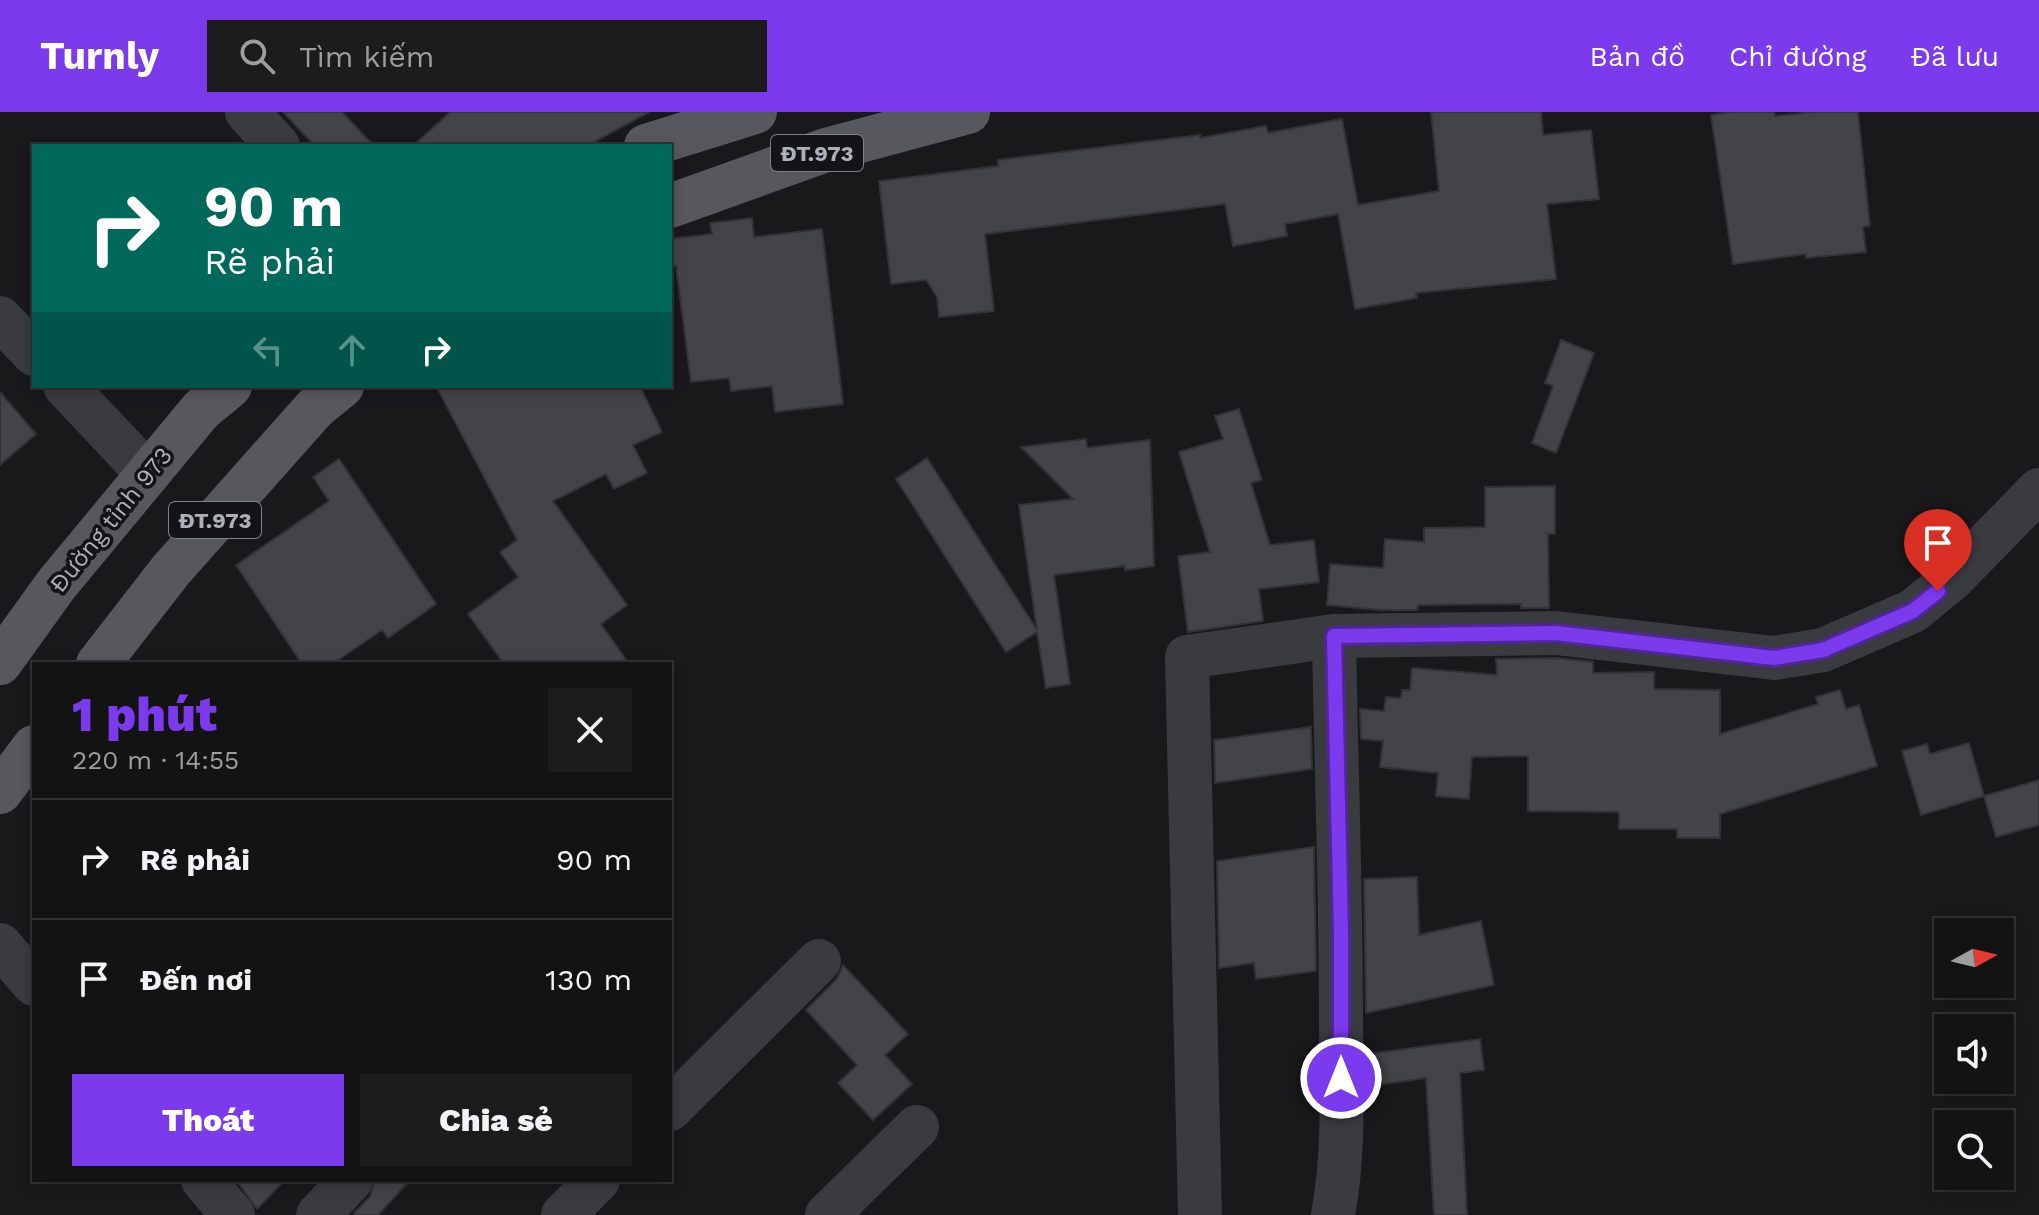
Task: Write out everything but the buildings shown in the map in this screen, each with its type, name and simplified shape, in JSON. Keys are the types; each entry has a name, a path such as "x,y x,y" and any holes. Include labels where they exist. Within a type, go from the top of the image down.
{"main road":[{"name":"ĐT.973","path":"652,144 755,112"},
{"name":"ĐT.973","path":"672,205 826,150 968,112"},
{"name":"Đường tỉnh 973","path":"0,663 56,585 201,410 228,388"},
{"name":"ĐT.973","path":"100,662 171,570 315,408 340,388"},
{"path":"0,792 32,750"}],"street":[{"path":"247,112 276,144"},
{"path":"0,318 32,352"},
{"path":"67,388 148,474"},
{"path":"1200,1215 1187,657 1334,636 1556,633 1774,658 1823,650 1913,611 1951,580 2039,490"},
{"path":"1333,1215 1341,1137 1341,931 1334,636"},
{"path":"0,945 32,982"},
{"path":"672,1107 819,961"},
{"path":"827,1215 917,1127"},
{"path":"205,1182 233,1215"},
{"path":"318,1215 349,1182"},
{"path":"563,1215 596,1182"}],"route":[{"path":"1341,1078 1334,636 1556,633 1774,658 1823,650 1913,611 1938,591"}]}
